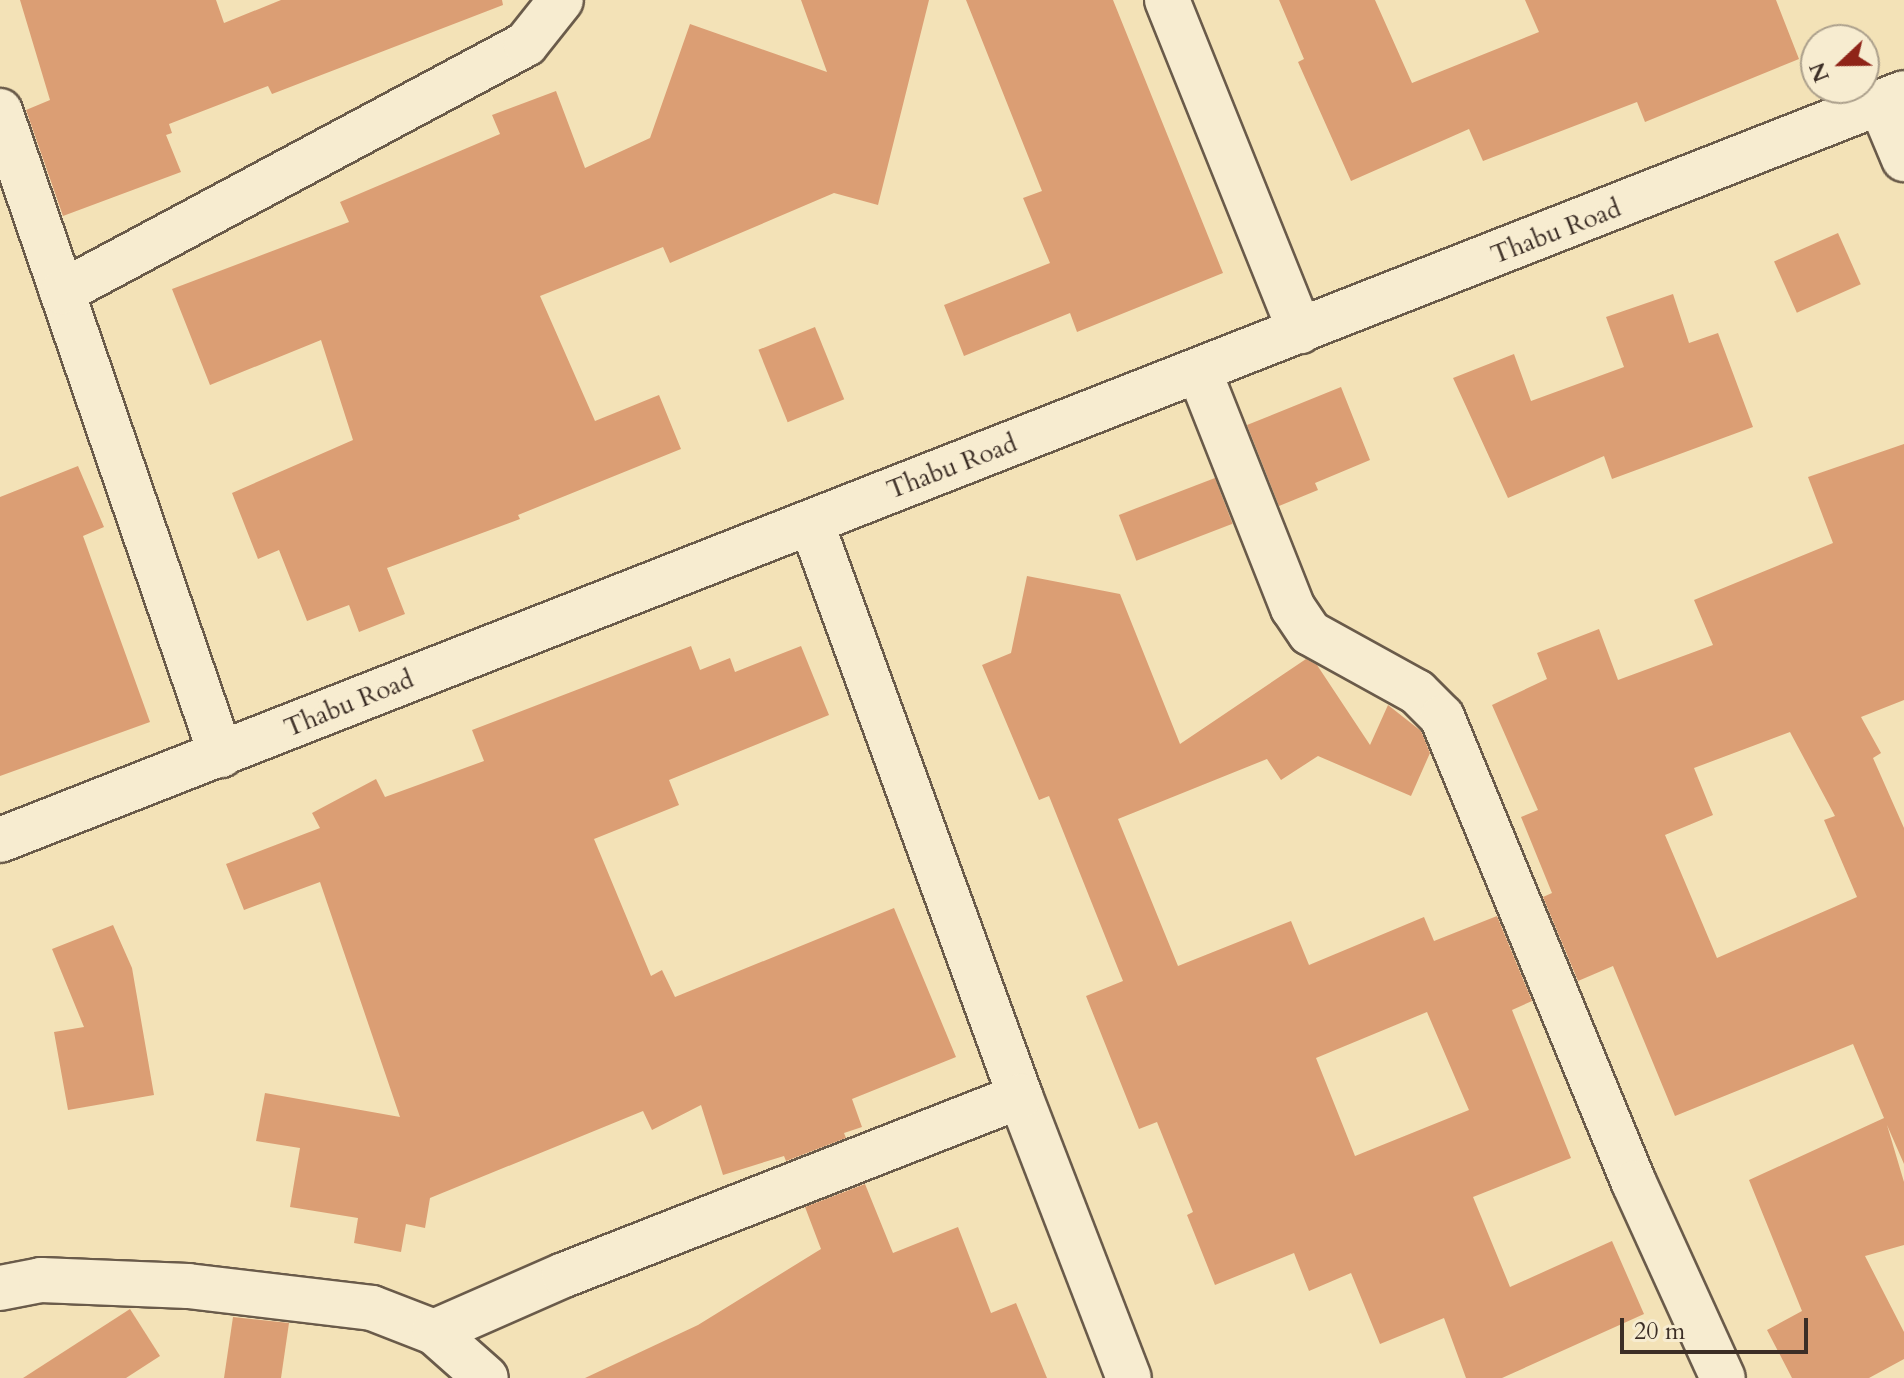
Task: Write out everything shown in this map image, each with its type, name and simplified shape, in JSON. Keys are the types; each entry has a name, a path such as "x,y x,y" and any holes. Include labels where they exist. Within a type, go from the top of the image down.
{"street":[{"path":"62,292 526,44 561,0"},
{"path":"1167,0 1300,331"},
{"path":"1892,97 1904,159"},
{"name":"Thabu Road","path":"0,840 1892,97"},
{"path":"0,111 221,755"},
{"path":"1199,371 1293,608 1310,633 1417,692 1442,717 1634,1183 1723,1378"},
{"path":"811,522 1020,1096 1129,1378"},
{"path":"434,1332 564,1275 1020,1096"},
{"path":"0,1288 41,1280 188,1286 372,1308 434,1332 486,1378"}],"building":[{"path":"20,0 216,0 224,23 281,0 502,0 503,5 272,94 268,86 169,124 172,133 166,135 181,172 63,216 26,110 50,100"},
{"path":"801,0 929,0 878,205 834,193 670,263 663,247 540,296 595,421 659,395 681,449 518,515 520,519 387,568 405,614 359,632 349,605 307,621 279,550 258,559 232,493 353,440 321,340 210,385 172,289 349,222 340,202 500,134 492,115 556,91 585,168 650,138 690,24 827,72"},
{"path":"966,0 1113,0 1223,273 1077,332 1070,313 964,356 944,305 1050,263 1023,198 1042,191"},
{"path":"1279,0 1375,0 1412,83 1539,32 1525,0 1776,0 1799,59 1645,122 1637,102 1483,161 1469,129 1351,181 1298,62 1304,59"},
{"path":"1838,233 1861,284 1797,313 1774,261"},
{"path":"1673,294 1689,343 1718,333 1753,427 1612,479 1604,456 1508,498 1453,378 1514,354 1531,401 1624,367 1606,317"},
{"path":"815,327 844,399 788,422 758,350"},
{"path":"1341,387 1370,460 1315,483 1318,490 1279,506 1247,425"},
{"path":"1904,444 1904,700 1861,717 1881,753 1873,758 1904,828 1904,1164 1887,1125 1904,1182 1904,1245 1865,1256 1904,1332 1904,1359 1869,1378 1792,1378 1767,1330 1802,1311 1749,1180 1884,1118 1853,1044 1675,1116 1613,966 1578,981 1543,897 1552,893 1521,817 1538,810 1492,705 1547,679 1537,653 1599,629 1618,680 1713,645 1694,600 1833,543 1808,477","holes":["1790,732 1835,816 1824,820 1857,897 1717,958 1665,835 1713,815 1694,768"]},
{"path":"78,466 104,527 83,536 150,722 0,776 0,497"},
{"path":"1215,478 1233,524 1136,561 1119,515"},
{"path":"1027,576 1120,594 1180,744 1306,659 1317,665 1370,745 1388,705 1421,731 1430,753 1411,796 1318,756 1281,780 1267,759 1118,819 1178,966 1291,921 1309,965 1424,917 1434,941 1497,916 1532,1001 1512,1010 1571,1158 1473,1197 1510,1287 1612,1241 1644,1314 1502,1378 1466,1378 1444,1318 1380,1344 1351,1273 1309,1291 1294,1253 1215,1285 1187,1215 1193,1212 1157,1122 1139,1129 1086,996 1123,981 1049,796 1039,800 982,665 1011,653","holes":["1427,1012 1469,1110 1355,1156 1316,1058"]},
{"path":"691,646 700,670 730,658 735,672 801,646 829,715 669,780 679,805 594,839 651,976 662,970 675,997 894,908 956,1057 852,1099 862,1127 844,1133 846,1138 786,1161 784,1156 723,1175 701,1105 652,1130 643,1111 430,1198 425,1228 406,1224 401,1252 354,1243 358,1218 290,1207 300,1148 256,1141 265,1093 400,1117 320,882 244,910 226,864 320,828 312,813 376,779 385,797 484,761 472,730"},
{"path":"113,925 132,968 154,1095 68,1110 54,1032 84,1027 52,949"},
{"path":"865,1184 893,1253 958,1227 991,1313 1016,1303 1047,1378 585,1378 698,1325 821,1249 805,1207"},
{"path":"130,1309 160,1356 126,1378 23,1378"},
{"path":"233,1317 289,1323 281,1378 224,1378"}]}
